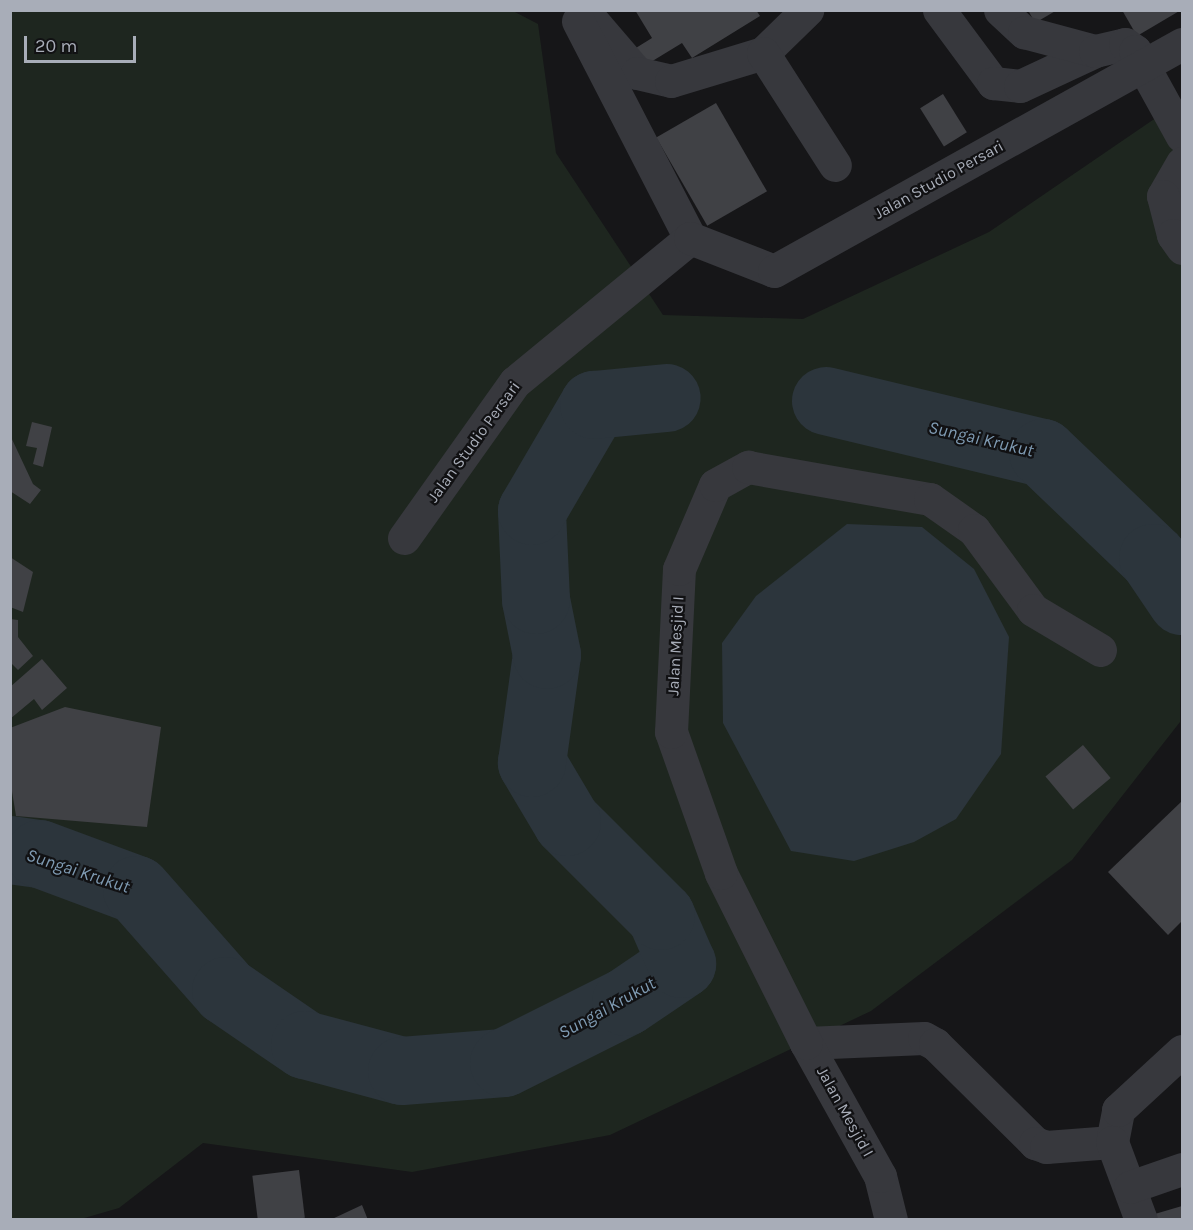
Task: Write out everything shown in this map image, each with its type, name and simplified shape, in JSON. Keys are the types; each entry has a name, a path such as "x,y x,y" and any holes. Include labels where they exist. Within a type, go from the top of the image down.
{"street":[{"path":"573,10 690,238"},
{"path":"583,10 637,73 671,81 763,53 807,10"},
{"path":"939,10 993,83 1020,86 1095,51 1125,44 1135,51 1145,67 1182,136"},
{"path":"1000,10 1024,32 1095,51"},
{"name":"Jalan Studio Persari","path":"404,538 515,382 690,238 774,271 1145,67 1182,44"},
{"path":"763,53 835,165"},
{"path":"1182,163 1163,196 1173,236 1182,248"},
{"name":"Jalan Mesjid I","path":"891,1220 880,1176 806,1043 722,873 671,732 679,570 715,485 748,467 930,499 974,530 1033,610 1100,650"},
{"path":"806,1043 924,1038 935,1044 1035,1143 1046,1147 1112,1142"},
{"path":"1141,1220 1112,1142 1118,1110 1182,1051"},
{"path":"1130,1187 1182,1170"}],"shaded area":[{"path":"10,11 513,11 538,24 556,153 663,315 803,319 989,232 1182,100 1180,722 1072,860 871,1011 610,1135 412,1172 203,1143 119,1208 81,1219 11,1219"},
{"path":"847,524 922,527 974,569 1009,637 1001,754 956,819 914,842 854,861 791,851 723,723 722,643 756,596"}],"building":[{"path":"635,10 756,10 760,16 692,58 682,43 641,68 631,51 652,38"},
{"path":"1028,10 1057,10 1035,23"},
{"path":"1122,10 1181,10 1137,36"},
{"path":"943,94 967,132 944,146 920,108"},
{"path":"716,103 767,191 707,226 656,138"},
{"path":"32,422 52,427 43,467 33,464 37,448 26,446"},
{"path":"10,435 33,484 41,490 30,504 10,491"},
{"path":"10,557 33,572 23,612 10,607"},
{"path":"10,619 18,620 18,637 33,656 18,670 10,662"},
{"path":"42,659 67,688 42,710 34,699 10,719 10,687"},
{"path":"65,707 161,727 147,827 16,816 10,779 10,728"},
{"path":"1083,745 1111,778 1073,809 1045,776"},
{"path":"1182,801 1182,921 1168,935 1108,872"},
{"path":"299,1170 305,1218 258,1220 252,1176"},
{"path":"362,1205 368,1220 330,1220"},
{"path":"1182,1206 1182,1220 1149,1220 1148,1216"}],"waterway":[{"name":"Sungai Krukut","path":"10,850 40,854 137,890 226,991 305,1045 402,1071 504,1063 626,1002 682,964 661,916 567,822 532,763 547,655 536,600 532,511 594,405 667,398"},
{"name":"Sungai Krukut","path":"826,401 1043,453 1153,558 1182,601"}]}
